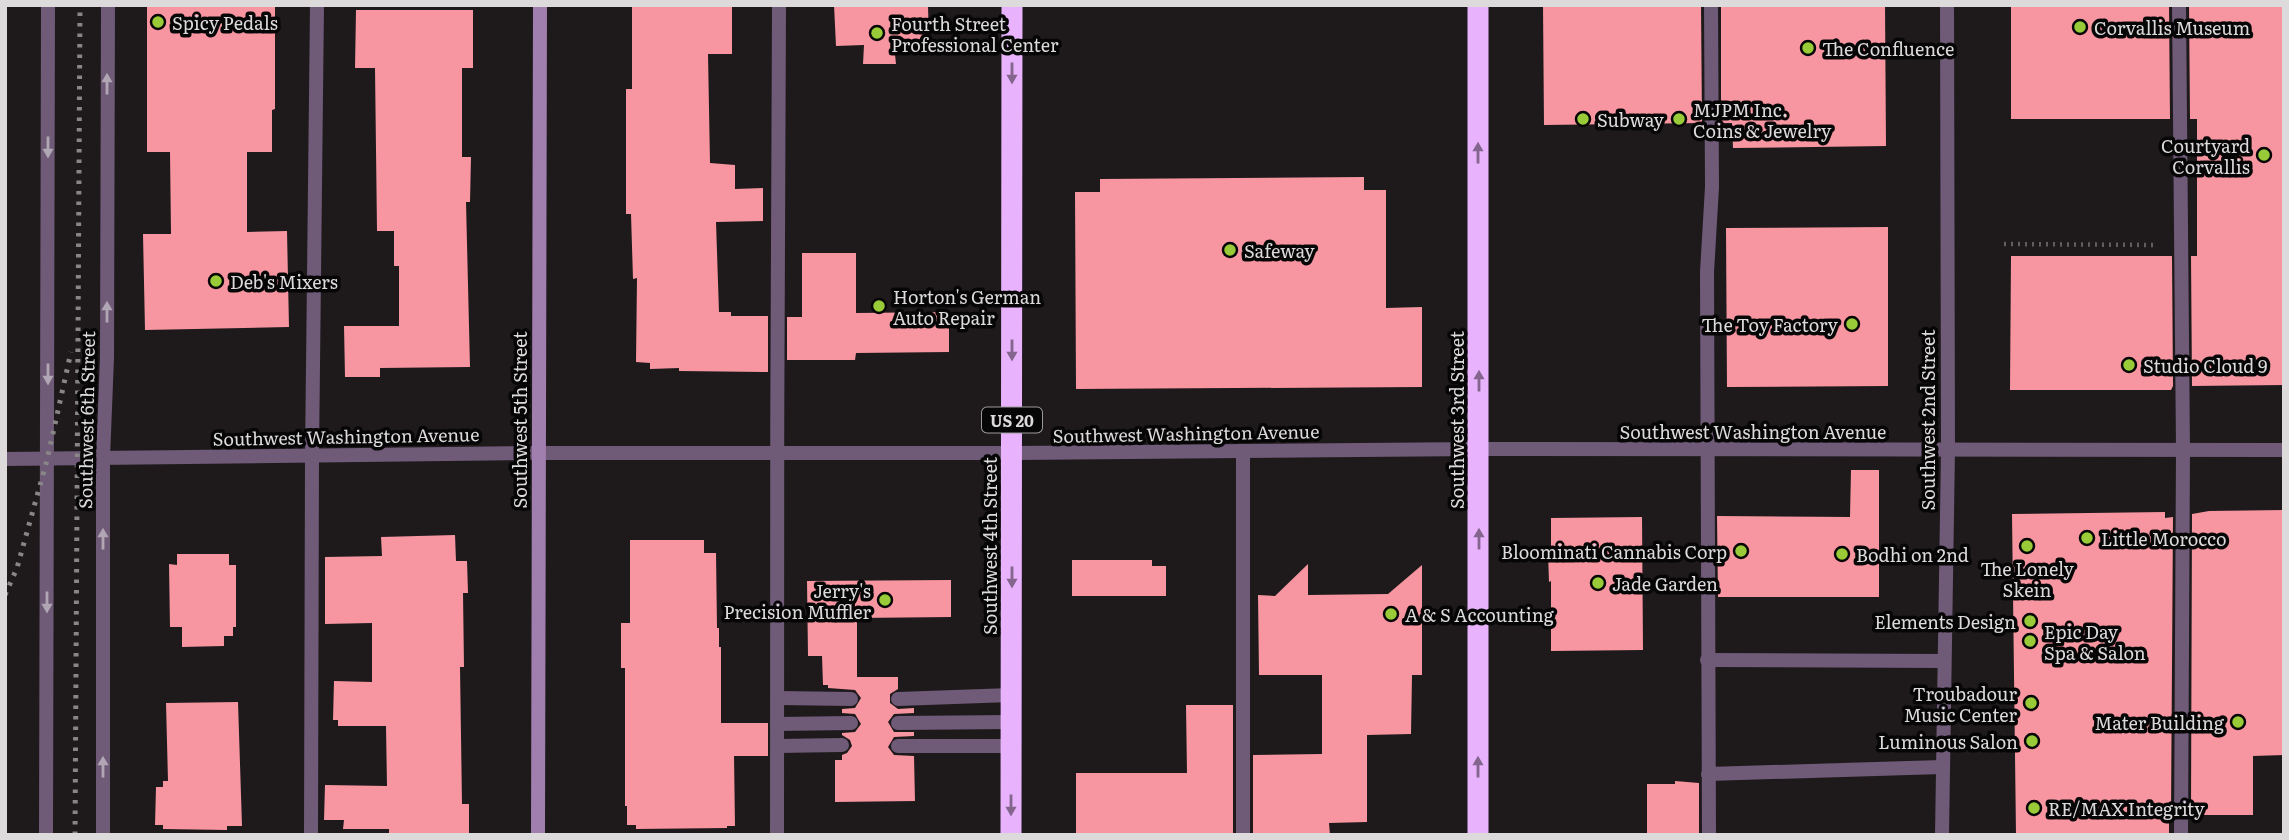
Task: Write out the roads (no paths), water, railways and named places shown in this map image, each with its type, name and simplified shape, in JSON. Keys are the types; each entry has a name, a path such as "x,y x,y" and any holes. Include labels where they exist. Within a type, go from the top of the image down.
{"highway":[{"name":"Southwest 4th Street","path":"1011,835 1012,5"},
{"name":"Southwest 3rd Street","path":"1478,5 1478,835"}],"street":[{"path":"46,835 48,5"},
{"name":"Southwest 6th Street","path":"103,835 107,5"},
{"path":"311,835 317,5"},
{"name":"Southwest 5th Street","path":"538,835 540,5"},
{"path":"777,835 779,453 776,196 779,5"},
{"path":"1709,835 1707,272 1712,187 1712,5"},
{"name":"Southwest 2nd Street","path":"1942,835 1948,450 1947,5"},
{"path":"2179,5 2183,450 2181,835"},
{"name":"Southwest Washington Avenue","path":"5,459 537,453 1479,449 2284,450"},
{"path":"1243,452 1243,835"},
{"path":"1707,660 1943,661"},
{"path":"898,699 1011,695"},
{"path":"778,698 851,699"},
{"path":"898,723 1012,722"},
{"path":"777,724 851,723"},
{"path":"778,746 842,745"},
{"path":"898,746 1012,746"},
{"path":"1708,774 1942,767"}],"railway":[{"path":"75,835 80,5"},
{"path":"5,595 17,568 47,460 71,352"}],"place":[{"name":"Spicy Pedals","path":"158,22"},
{"name":"Corvallis Museum","path":"2080,27"},
{"name":"Fourth Street Professional Center","path":"877,33"},
{"name":"The Confluence","path":"1808,48"},
{"name":"Subway","path":"1583,119"},
{"name":"MJPM Inc. Coins & Jewelry","path":"1679,119"},
{"name":"Courtyard Corvallis","path":"2264,155"},
{"name":"Safeway","path":"1230,250"},
{"name":"Deb's Mixers","path":"216,281"},
{"name":"Horton's German Auto Repair","path":"879,306"},
{"name":"The Toy Factory","path":"1852,324"},
{"name":"Studio Cloud 9","path":"2129,365"},
{"name":"Little Morocco","path":"2087,538"},
{"name":"The Lonely Skein","path":"2027,546"},
{"name":"Bloominati Cannabis Corp","path":"1741,551"},
{"name":"Bodhi on 2nd","path":"1842,554"},
{"name":"Jade Garden","path":"1598,583"},
{"name":"Jerry's Precision Muffler","path":"885,600"},
{"name":"A & S Accounting","path":"1391,614"},
{"name":"Elements Design","path":"2030,621"},
{"name":"Epic Day Spa & Salon","path":"2030,641"},
{"name":"Troubadour Music Center","path":"2031,703"},
{"name":"Mater Building","path":"2238,722"},
{"name":"Luminous Salon","path":"2032,741"},
{"name":"RE/MAX Integrity","path":"2034,808"}]}
